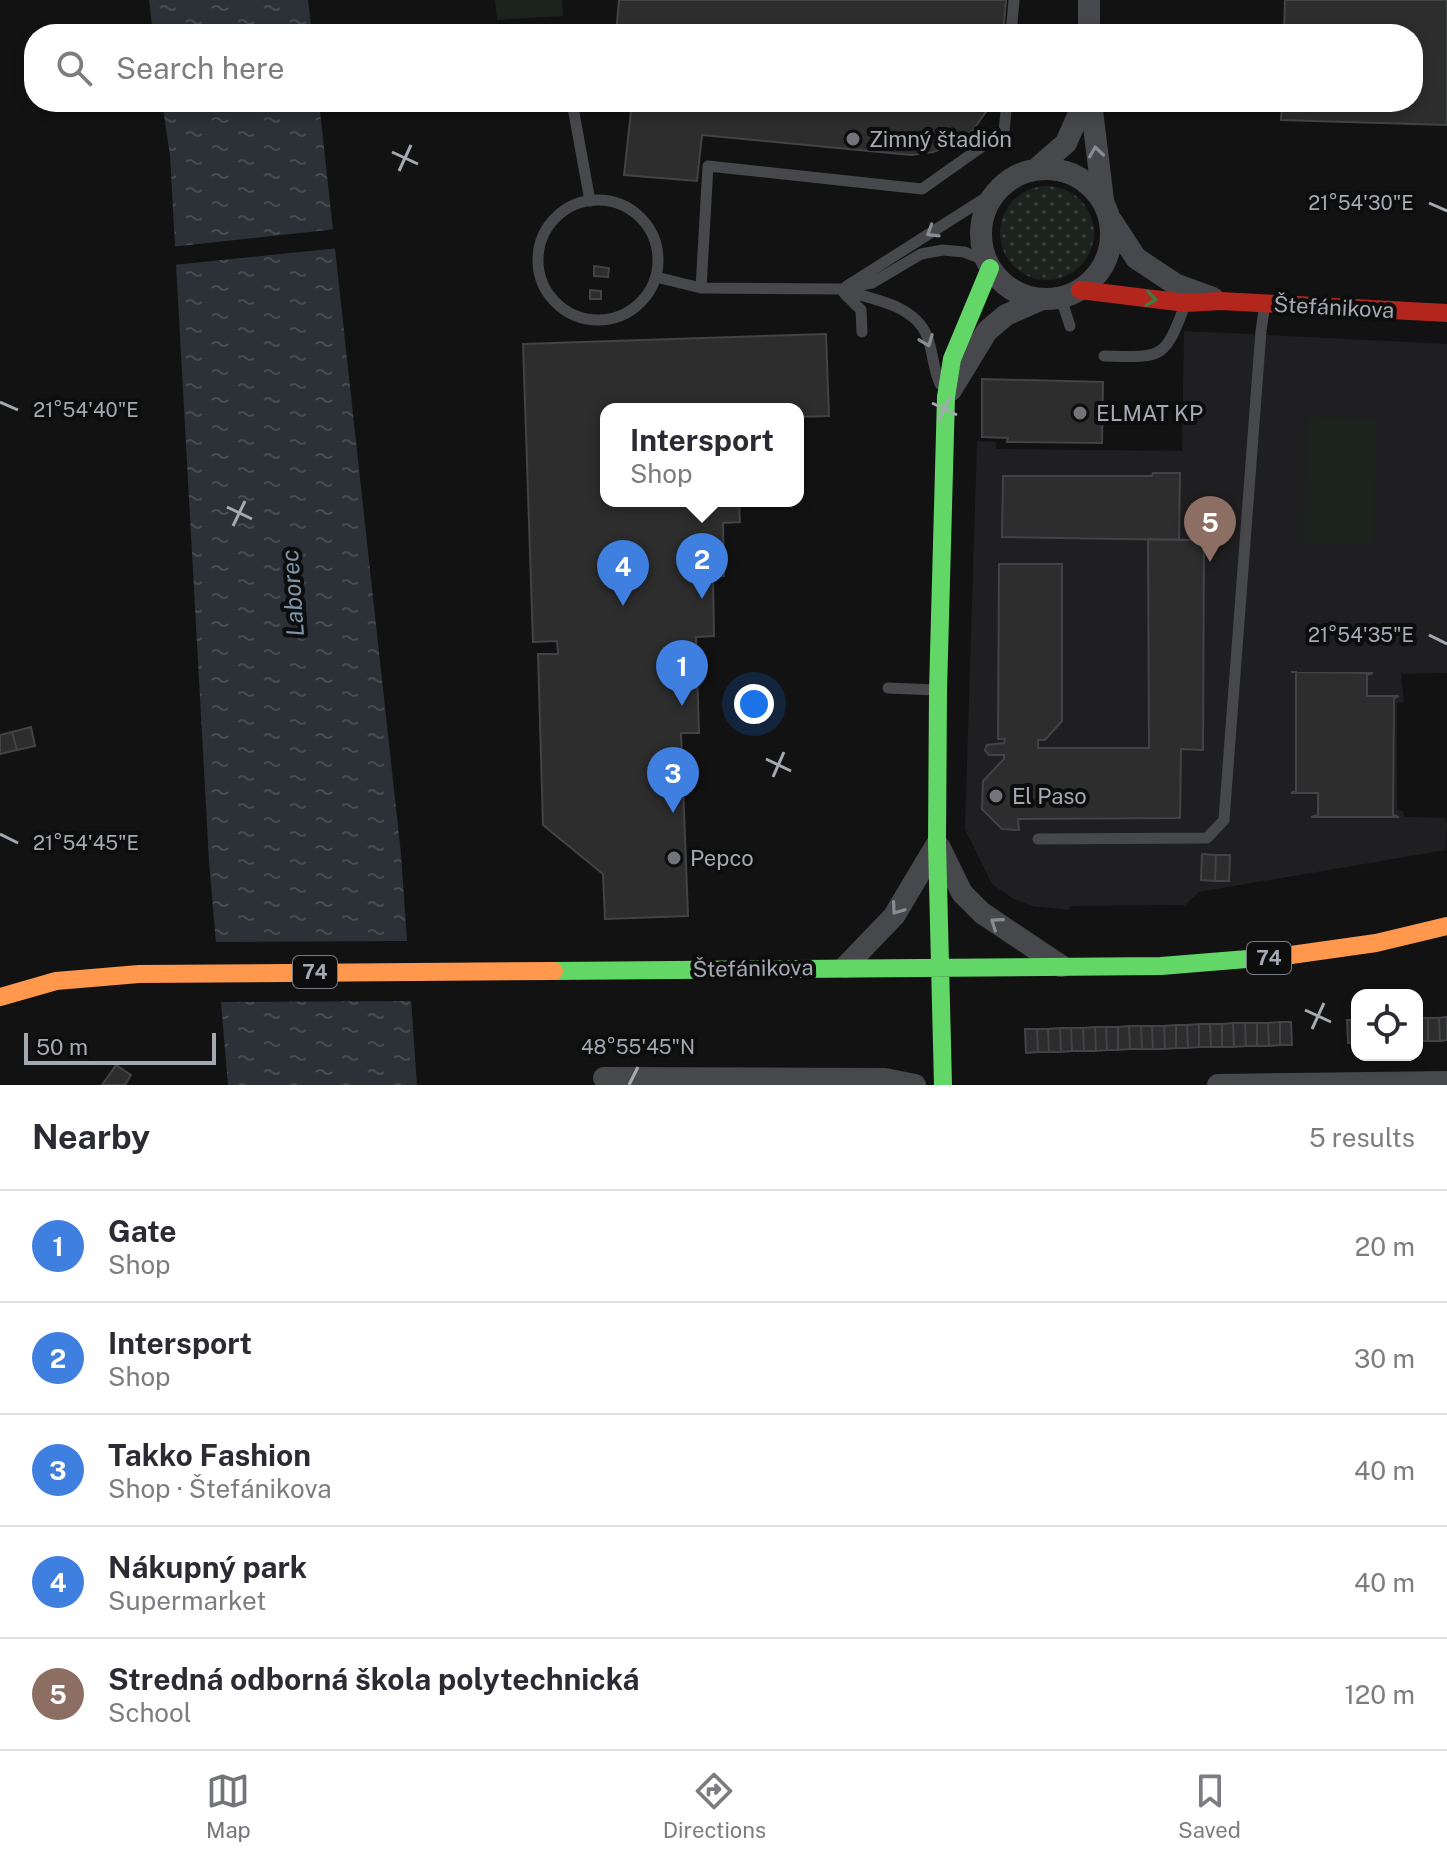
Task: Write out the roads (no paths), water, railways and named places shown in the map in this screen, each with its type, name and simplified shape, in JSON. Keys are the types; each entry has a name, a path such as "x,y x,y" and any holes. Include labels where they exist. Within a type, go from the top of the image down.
{"main road":[{"path":"943,1085 937,843 946,397 952,359 988,264"},
{"name":"Štefánikova","path":"1061,296 1447,313"},
{"name":"Štefánikova","path":"56,981 139,974 1161,966 1309,954 1376,943 1447,926"},
{"path":"0,983 56,981"},
{"name":"74","path":"0,997 56,981"}],"street":[{"path":"1089,0 1089,24"},
{"path":"1035,170 1066,143 1080,112"},
{"path":"946,397 987,331 1006,315 1061,296 1096,277 1107,259 1112,240 1092,112"},
{"path":"1061,296 1020,295 1003,283 988,264 981,229 986,208 998,190 1015,177 1035,170 1056,169 1075,175 1091,186 1107,211"},
{"name":"Štefánikova","path":"1107,211 1136,258 1175,284 1221,301"},
{"path":"937,843 962,893 982,913 1061,966"},
{"path":"845,967 894,916 937,843"},
{"path":"604,1082 885,1079 915,1085"},
{"path":"1218,1085 1447,1082"}],"lane":[{"path":"1012,24 1014,0"},
{"path":"574,112 590,201"},
{"path":"701,288 708,166 922,189 1004,131 1006,112"},
{"path":"841,289 998,190"},
{"path":"590,201 624,205 643,221 656,243 656,277 647,296 633,310 615,319 594,321 575,316 558,305 545,289 539,270 539,250 546,231 559,215 573,206 590,201"},
{"path":"656,277 701,288 841,289 872,283 921,254 943,250 964,252 988,264"},
{"path":"841,289 861,310 862,332"},
{"path":"841,289 898,307 915,318 926,333 936,375 946,397"},
{"path":"1061,296 1070,326"},
{"path":"1104,356 1152,356 1170,342 1186,303"},
{"path":"1038,839 1207,838 1224,820 1265,303"},
{"path":"888,688 938,691"}],"water":[{"path":"149,0 308,0 311,24 152,24"},
{"name":"Laborec","path":"164,112 320,112 401,854 417,1085 228,1085 209,861 170,155"}],"place":[{"name":"Zimný štadión","path":"853,139"},
{"name":"ELMAT KP","path":"1080,413"},
{"name":"Stredná odborná škola polytechnická","path":"1210,562"},
{"name":"Intersport","path":"702,599"},
{"name":"Nákupný park","path":"623,606"},
{"name":"Gate","path":"682,706"},
{"name":"El Paso","path":"996,796"},
{"name":"Takko Fashion","path":"673,813"},
{"name":"Pepco","path":"674,858"}]}
